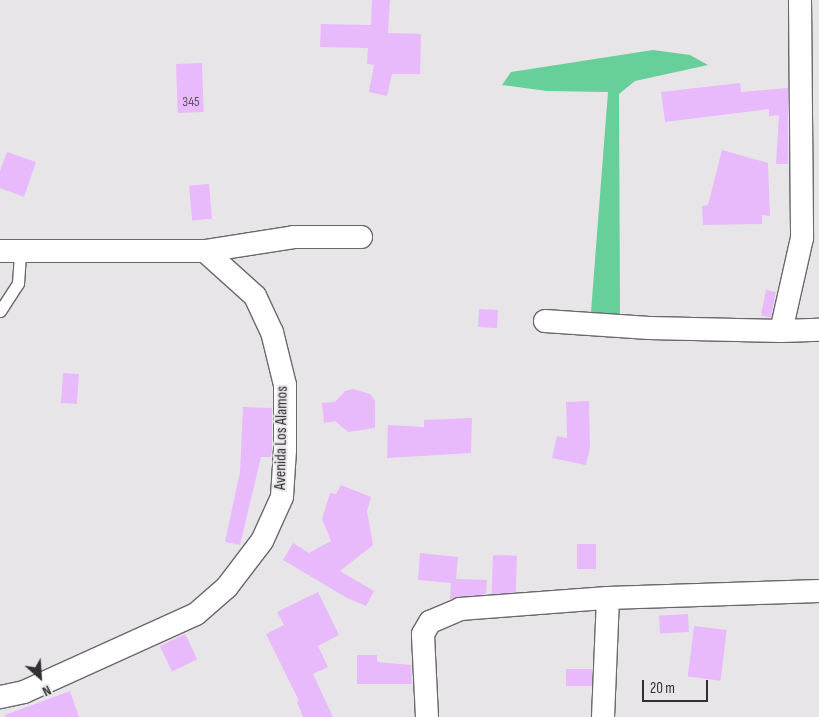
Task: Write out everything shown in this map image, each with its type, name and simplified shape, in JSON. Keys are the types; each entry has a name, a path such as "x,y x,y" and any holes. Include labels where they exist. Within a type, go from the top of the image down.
{"street":[{"path":"781,331 802,238 800,0"},
{"path":"10,251 205,251 294,237 362,237"},
{"name":"Avenida Los Alamos","path":"0,698 24,692 196,614 227,587 262,541 282,497 286,450 284,385 272,332 255,296 205,251"},
{"path":"545,321 649,328 819,330"},
{"path":"427,717 423,634 430,622 460,608 608,598 819,591"},
{"path":"603,717 608,598"}],"lane":[{"path":"0,311 18,283 10,251"}],"green space":[{"path":"653,50 690,55 708,65 635,81 619,94 620,315 591,312 608,92 547,91 502,85 511,72"}],"building":[{"path":"372,0 390,0 388,33 421,34 420,74 392,74 387,96 369,92 374,65 367,64 368,48 320,47 321,24 371,25"},
{"path":"202,63 204,112 178,113 176,64"},
{"path":"740,83 741,92 788,88 788,164 776,164 779,115 769,116 769,109 665,122 661,92"},
{"path":"722,150 768,163 770,216 762,215 762,224 703,225 702,206 708,205"},
{"path":"7,152 36,162 24,197 0,188 0,171"},
{"path":"209,184 212,219 192,221 189,186"},
{"path":"766,290 776,292 771,317 761,316"},
{"path":"479,309 498,310 497,328 478,327"},
{"path":"63,373 79,374 77,404 61,403"},
{"path":"353,389 370,394 375,401 375,428 348,432 335,421 324,423 322,403 335,402 345,391"},
{"path":"589,401 590,448 586,465 552,458 557,436 567,438 566,402"},
{"path":"243,407 272,408 272,450 271,457 261,457 240,545 225,542 240,472"},
{"path":"472,418 471,453 387,458 388,425 424,427 424,420"},
{"path":"341,485 371,497 367,511 373,545 340,571 374,591 366,606 347,598 283,560 293,543 309,553 331,541 322,519 330,493 336,494"},
{"path":"577,544 596,544 596,569 577,569"},
{"path":"420,553 458,557 456,579 487,580 486,594 450,599 451,583 418,580"},
{"path":"493,555 517,556 516,595 492,594"},
{"path":"318,592 339,635 318,646 328,667 313,674 333,717 303,717 297,702 299,701 266,634 284,625 277,612"},
{"path":"688,614 689,632 660,633 659,616"},
{"path":"694,626 727,630 721,681 688,677"},
{"path":"185,634 197,659 172,671 160,646"},
{"path":"357,655 377,655 377,662 411,665 412,684 357,684"},
{"path":"566,669 592,669 592,686 566,686"},
{"path":"70,691 79,717 5,717 5,715"}]}
